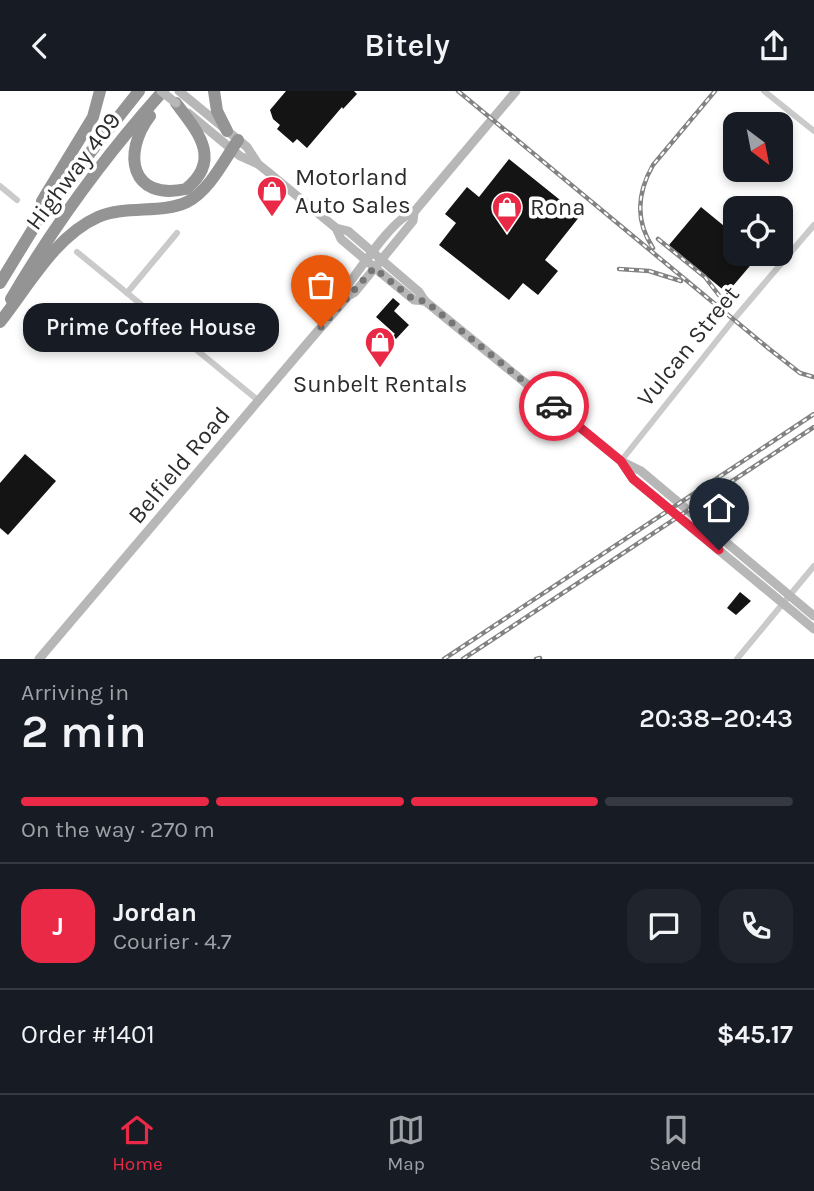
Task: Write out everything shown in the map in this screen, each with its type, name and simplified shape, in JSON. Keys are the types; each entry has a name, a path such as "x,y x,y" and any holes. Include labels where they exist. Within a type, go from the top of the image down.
{"highway":[{"path":"0,276 81,139 99,103 100,91"},
{"name":"Highway 409","path":"0,283 44,211 138,91"},
{"path":"164,91 135,140 132,156 143,182 162,191 186,188 196,180 205,162 203,143 179,96"},
{"name":"Highway 409","path":"0,317 70,205 119,140 164,91"},
{"path":"214,91 216,111 227,131"},
{"path":"0,322 52,254 82,226 121,209 187,202 207,185 235,144"}],"main road":[{"path":"164,91 179,96 227,131 235,144"},
{"name":"Belfield Road","path":"39,659 348,296 347,286 413,221 414,212 516,91"},
{"path":"179,96 337,228 341,239 419,292 425,301 621,461 633,479 786,599 814,616"},
{"path":"786,599 814,629"}],"street":[{"path":"764,91 814,131"},
{"path":"0,186 18,200"},
{"name":"Vulcan Street","path":"621,461 734,319 814,225"},
{"path":"127,293 177,233"},
{"path":"77,252 259,401"},
{"path":"737,659 814,566"}],"building":[{"path":"286,91 354,91 357,94 343,109 342,107 307,148 297,139 293,143 277,129 280,125 273,119 270,110"},
{"name":"Rona","path":"509,159 580,216 545,260 558,271 538,295 523,283 509,300 439,245 456,223 445,214 467,187 479,197"},
{"path":"701,207 723,225 723,266 750,266 727,293 669,245"},
{"path":"393,298 400,304 394,311 409,325 396,339 392,336 395,334 376,317"},
{"path":"25,454 56,481 8,535 0,528 0,483"},
{"path":"740,592 751,601 736,615 727,608"}],"railway":[{"path":"458,91 768,348 800,373 814,377"},
{"path":"653,248 643,228 640,207 648,175 653,165 715,91"},
{"path":"658,239 705,277 728,307"},
{"path":"619,269 649,271 681,281"},
{"path":"444,659 814,414"},
{"path":"463,659 814,427"},
{"path":"536,659 540,658"}],"way so far":[{"path":"321,327 374,268 414,300 425,301 554,406"}],"place":[{"name":"Motorland Auto Sales","path":"272,218"},
{"name":"Rona","path":"507,234"},
{"name":"Prime Coffee House","path":"321,327"},
{"name":"Sunbelt Rentals","path":"380,369"}],"route":[{"path":"554,406 621,461 633,479 719,550"}]}
